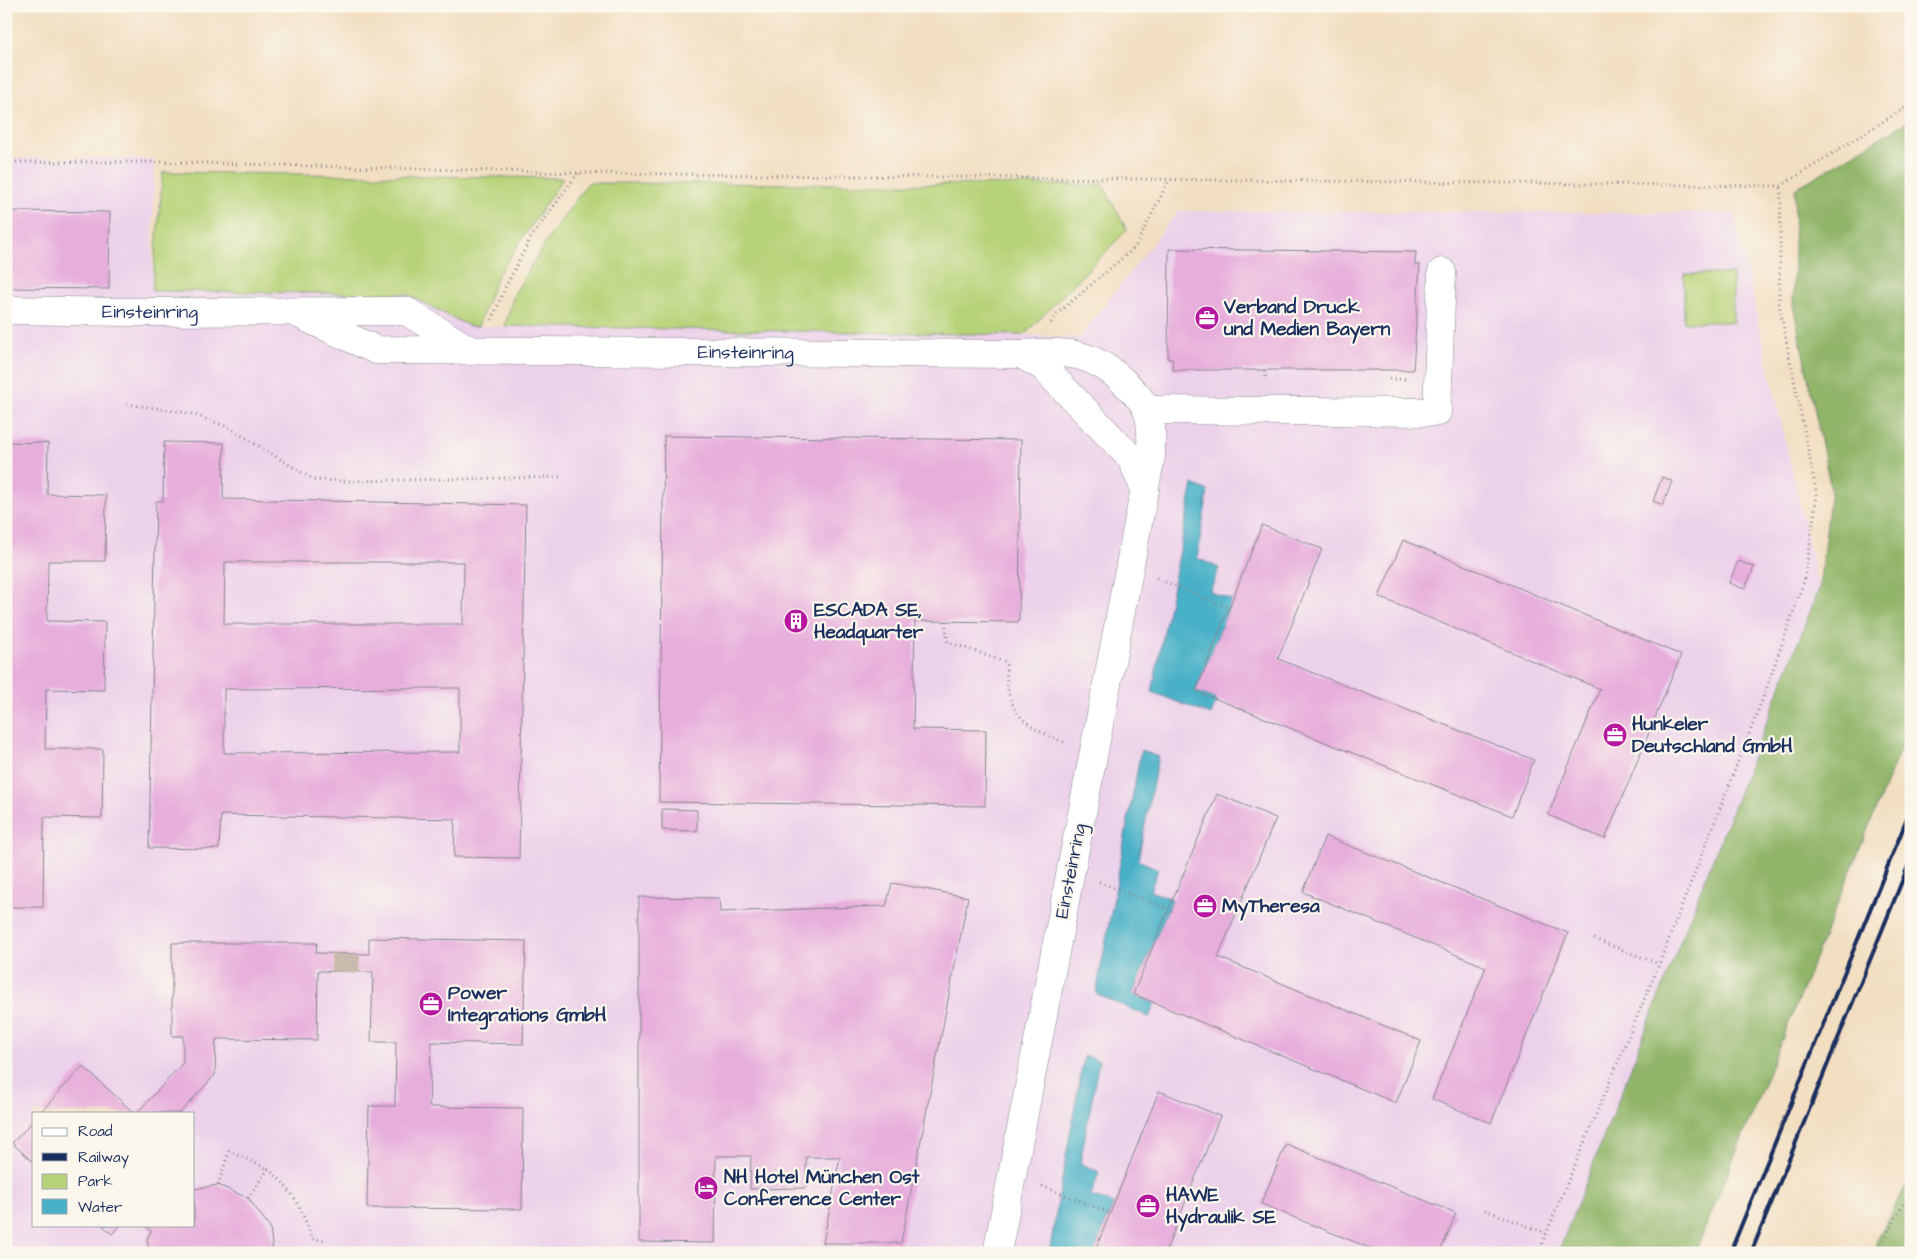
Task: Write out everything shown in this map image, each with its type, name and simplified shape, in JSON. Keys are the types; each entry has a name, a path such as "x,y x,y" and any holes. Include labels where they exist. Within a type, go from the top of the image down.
{"street":[{"path":"1147,410 1437,412 1442,272"},
{"name":"Einsteinring","path":"6,310 294,312 406,310 476,351"},
{"name":"Einsteinring","path":"294,312 376,350 1072,353 1094,359 1118,376 1137,395 1147,410 1151,430 1151,456 997,1253"},
{"name":"Einsteinring","path":"1026,354 1042,366 1131,458 1145,490"}],"path":[{"path":"6,162 162,162 578,173 1781,186 1911,104"},
{"path":"476,351 530,239 578,173"},
{"path":"1026,354 1057,314 1135,247 1170,180"},
{"path":"1538,1253 1659,964 1763,698 1805,578 1817,495 1779,304 1781,186"},
{"path":"127,404 190,413 228,427 314,480 560,477"},
{"path":"1156,578 1229,608"},
{"path":"945,621 948,642 1006,662 1009,693 1019,717 1042,733 1067,744"},
{"path":"1099,882 1169,909"},
{"path":"1594,939 1659,964"},
{"path":"218,1185 229,1152 268,1169 281,1179 295,1197 304,1214 312,1239 327,1240"},
{"path":"248,1198 268,1169"},
{"path":"1042,1186 1110,1213"},
{"path":"1876,1253 1911,1191"},
{"path":"1485,1210 1546,1233"}],"shaded area":[{"path":"6,158 154,159 152,291 406,294 469,326 1024,335 1079,338 1178,211 1734,213 1819,589 1558,1253 6,1253"}],"green space":[{"path":"1911,119 1911,723 1695,1253 1558,1253 1819,589 1831,489 1793,305 1795,189"},
{"path":"163,172 563,178 497,276 478,326 469,326 406,294 152,291"},
{"path":"588,183 1103,185 1127,230 1024,335 505,326 514,294 548,239"},
{"path":"1684,274 1733,274 1733,322 1684,322"},
{"path":"1911,1177 1911,1253 1877,1253 1877,1240"}],"water":[{"path":"1193,484 1208,491 1197,558 1219,568 1210,592 1232,600 1196,691 1217,700 1211,715 1152,692"},
{"path":"1141,750 1158,757 1138,860 1158,869 1150,891 1172,899 1133,993 1155,1003 1149,1017 1096,994"},
{"path":"1084,1055 1099,1061 1080,1163 1099,1172 1091,1196 1113,1204 1094,1253 1049,1253"}],"building":[{"path":"6,211 110,212 109,289 6,288"},
{"path":"1169,249 1416,252 1415,265 1420,265 1413,370 1173,370 1172,359 1168,359"},
{"name":"ESCADA SE, Headquarter","path":"664,436 1021,440 1019,622 915,621 913,729 986,730 985,806 659,802"},
{"path":"6,442 48,443 47,494 106,495 105,561 48,561 47,621 105,622 104,690 46,689 45,749 103,749 102,818 44,817 43,907 6,907"},
{"path":"164,442 224,443 223,499 526,505 519,858 454,857 455,819 221,815 219,849 149,848 156,501 163,501","holes":["225,562 464,562 463,624 224,624","460,688 460,752 224,753 224,689"]},
{"path":"1662,477 1672,481 1663,505 1653,501"},
{"path":"1262,525 1322,549 1278,659 1534,760 1512,816 1196,691"},
{"path":"1403,540 1681,655 1605,839 1548,815 1600,689 1379,597"},
{"path":"1738,561 1754,567 1745,589 1729,583"},
{"path":"1217,794 1276,818 1218,957 1421,1041 1396,1103 1133,994"},
{"path":"662,809 697,810 697,831 662,830"},
{"path":"1325,836 1568,933 1491,1123 1432,1099 1486,967 1303,892"},
{"path":"892,883 968,897 901,1243 823,1243 840,1157 806,1157 806,1188 750,1189 751,1156 716,1156 715,1243 639,1242 639,897 719,898 720,912 886,906"},
{"path":"369,938 526,941 523,1044 431,1042 429,1107 523,1108 522,1209 367,1208 369,1106 395,1106 396,1042 371,1042 373,972 318,971 317,1040 216,1039 215,1075 181,1112 138,1112 183,1063 183,1036 172,1036 172,943 317,943 316,953 369,954"},
{"path":"83,1066 133,1112 41,1112"},
{"path":"1159,1091 1220,1116 1165,1253 1094,1253"},
{"path":"32,1122 32,1161 12,1143"},
{"path":"1286,1144 1456,1213 1440,1253 1370,1253 1372,1249 1261,1204"},
{"path":"218,1185 248,1198 270,1227 273,1253 149,1253 147,1239 151,1231 145,1226 195,1226 195,1189"},
{"path":"103,1226 119,1226 112,1234"}],"tunnel":[{"path":"345,972 346,954"}],"railway":[{"path":"1730,1253 1911,809"},
{"path":"1751,1253 1911,859"}],"place":[{"name":"Verband Druck und Medien Bayern","path":"1207,318"},
{"name":"ESCADA SE, Headquarter","path":"796,621"},
{"name":"Hunkeler Deutschland GmbH","path":"1615,735"},
{"name":"MyTheresa","path":"1205,906"},
{"name":"Power Integrations GmbH","path":"431,1004"},
{"name":"NH Hotel München Ost Conference Center","path":"706,1188"},
{"name":"HAWE Hydraulik SE","path":"1148,1206"}]}
